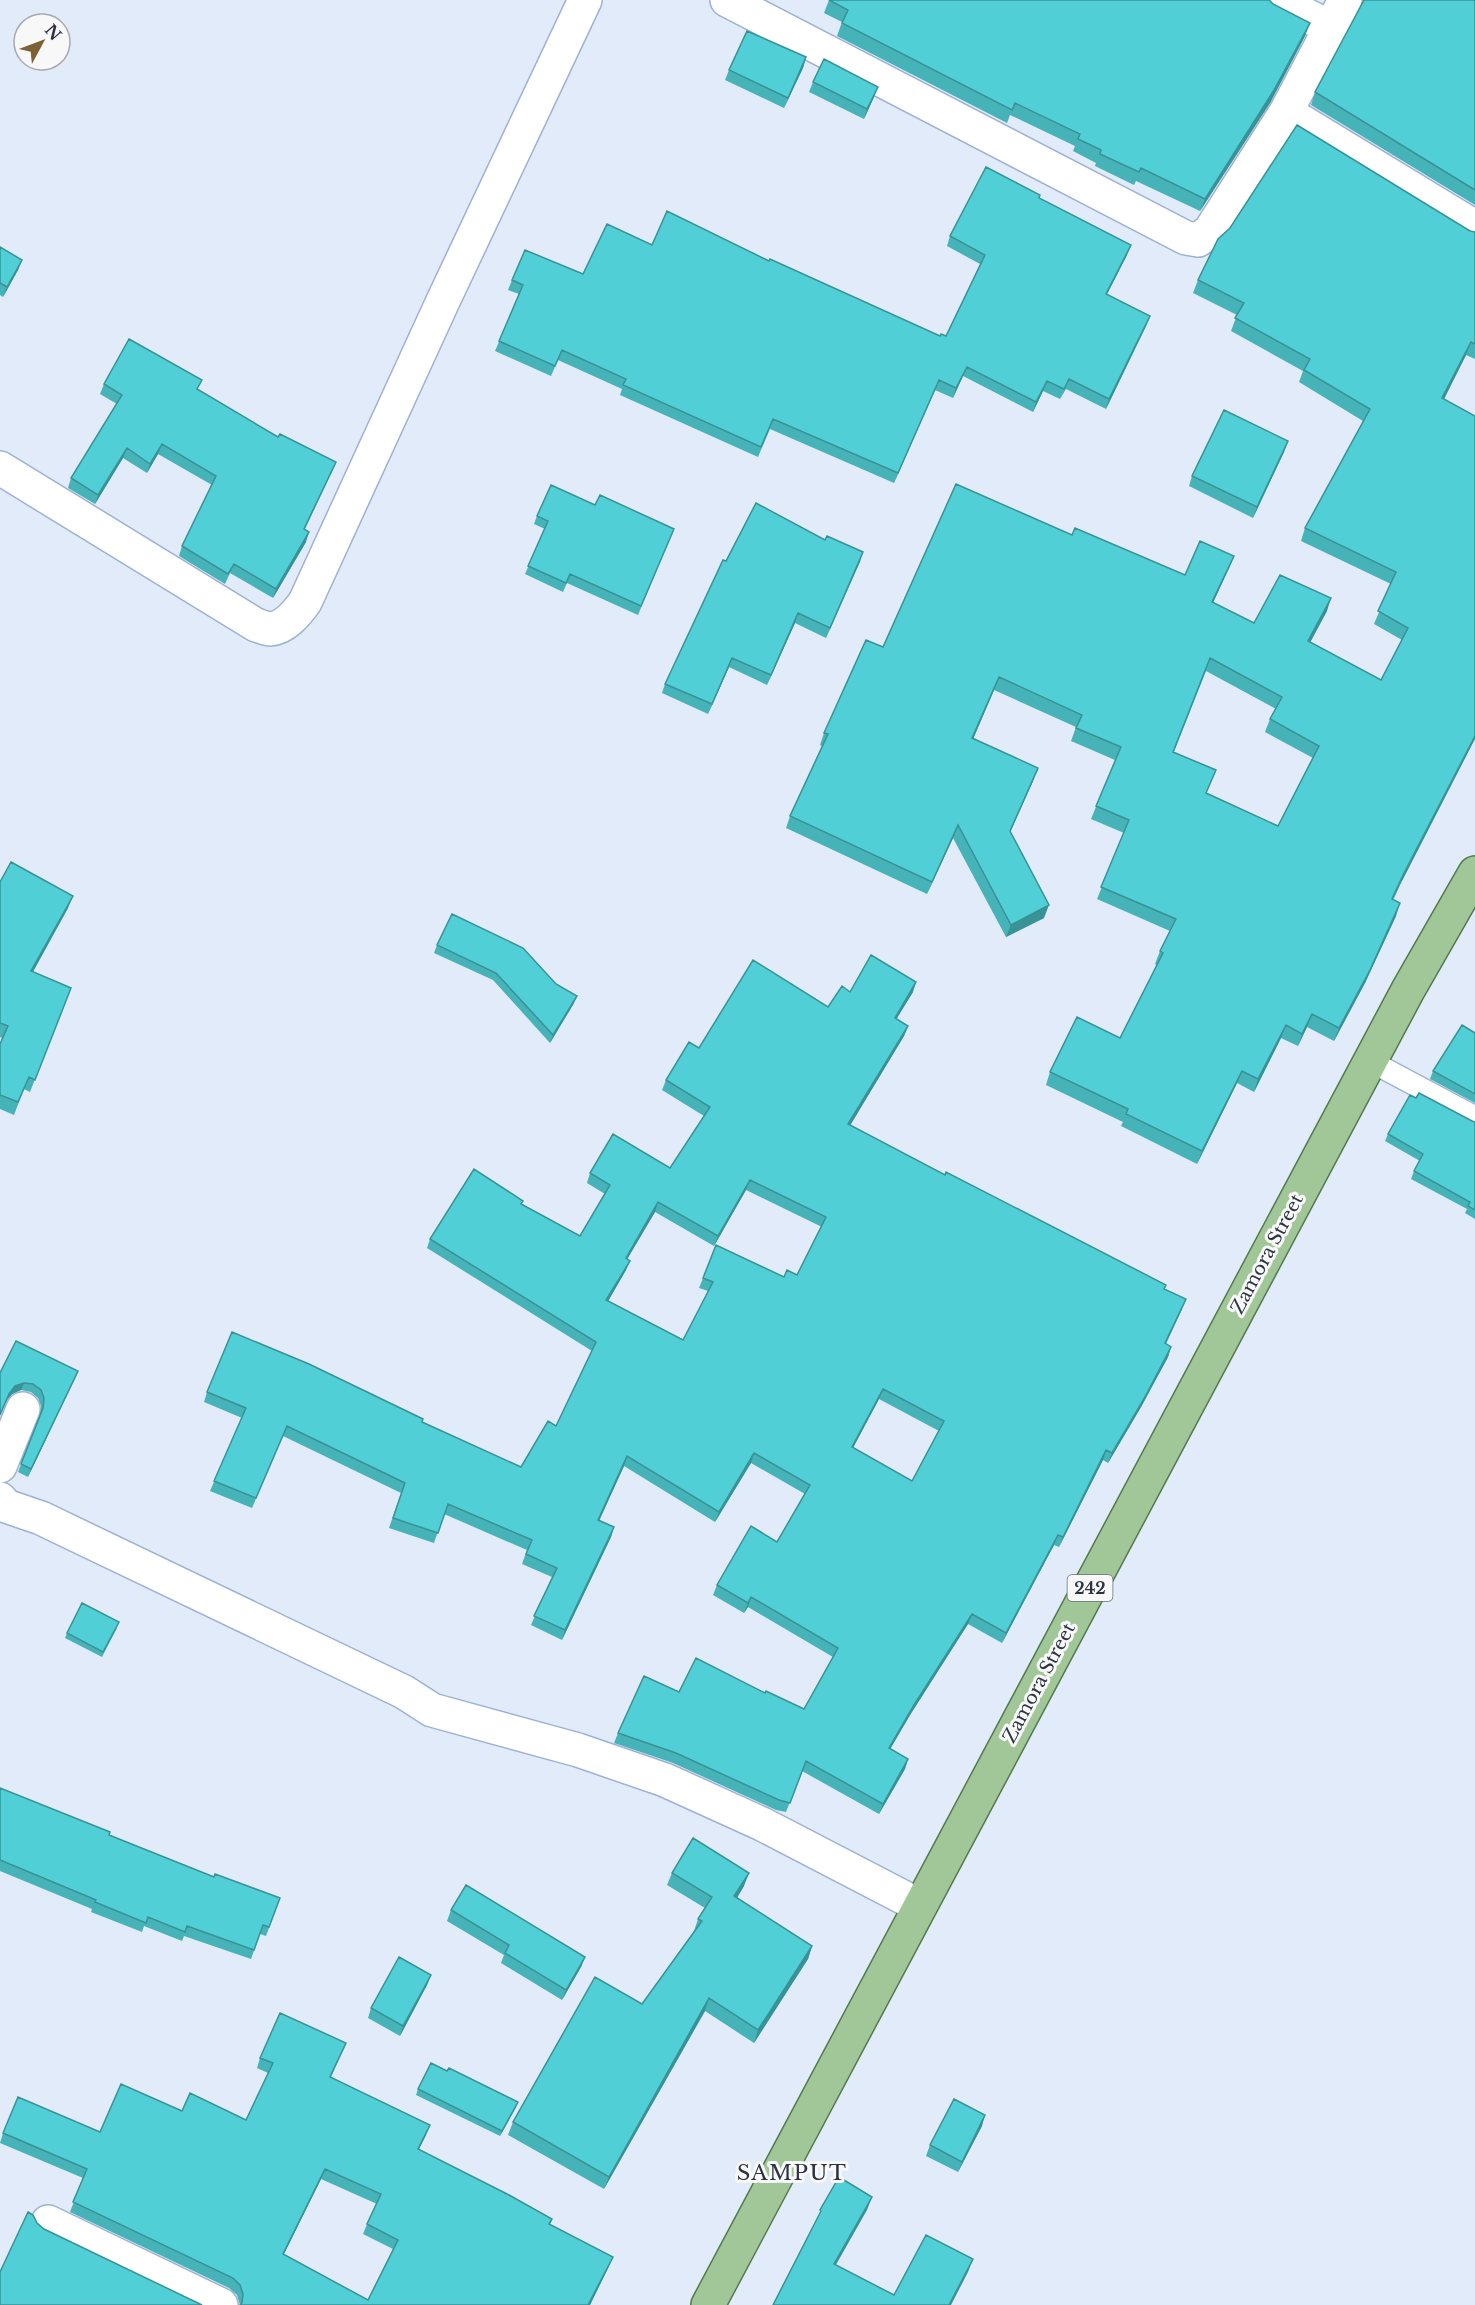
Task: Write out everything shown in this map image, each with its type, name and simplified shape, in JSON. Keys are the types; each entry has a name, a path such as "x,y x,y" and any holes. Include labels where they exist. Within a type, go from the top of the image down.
{"main road":[{"name":"Zamora Street","path":"708,2305 1370,1061 1475,873"}],"street":[{"path":"0,468 256,625 270,629 284,624 294,616 305,602 585,0"},
{"path":"727,0 1186,238 1198,240 1210,231 1286,112 1337,13 1277,0"},
{"path":"1286,112 1475,227"},
{"path":"0,1466 23,1409"},
{"path":"0,1499 6,1506 41,1518 404,1692 432,1710 578,1750 666,1780 762,1824 920,1906"},
{"path":"48,2222 221,2305"}],"lane":[{"path":"1370,1061 1475,1117"}],"building":[{"path":"829,0 1269,0 1310,23 1274,90 1205,199 1141,168 1139,172 1100,154 1101,150 1078,139 1080,134 1015,103 1012,110 842,23 848,10"},
{"path":"1364,0 1475,0 1475,190 1315,92"},
{"path":"747,31 806,57 788,98 729,70"},
{"path":"824,59 878,87 867,109 813,82"},
{"path":"1297,125 1475,232 1475,344 1471,342 1442,398 1475,416 1475,736 1403,875 1392,899 1400,903 1370,970 1339,1028 1312,1014 1302,1034 1286,1025 1258,1079 1242,1071 1202,1151 1126,1114 1128,1109 1050,1072 1077,1017 1120,1038 1163,953 1160,951 1176,919 1101,887 1129,820 1096,806 1121,747 1076,728 1082,715 999,677 972,738 1038,768 1010,831 1049,905 1011,925 958,825 932,882 790,816 828,734 824,733 866,640 883,647 956,484 1072,535 1075,528 1185,575 1200,541 1234,556 1212,602 1254,623 1280,575 1331,598 1308,641 1381,680 1408,628 1378,611 1396,572 1305,528 1370,409 1304,370 1310,359 1235,318 1244,303 1198,280 1218,239 1230,228","holes":["1210,658 1282,697 1270,719 1319,746 1278,826 1206,793 1216,770 1173,752"]},
{"path":"986,167 1040,195 1039,198 1131,245 1106,294 1150,316 1109,399 1069,379 1064,389 1047,381 1036,402 967,367 956,388 939,380 898,473 773,419 761,447 623,385 626,379 562,350 555,366 499,341 523,285 512,280 525,250 583,274 607,224 652,245 667,211 769,261 770,259 940,336 941,334 946,336 985,255 950,236"},
{"path":"0,247 22,260 7,287 0,283"},
{"path":"129,339 202,380 197,389 278,437 280,434 336,462 304,529 309,532 276,589 234,564 228,574 182,546 216,476 162,444 150,464 127,448 98,495 71,478 122,395 104,384"},
{"path":"1224,410 1288,441 1257,507 1192,476"},
{"path":"551,485 595,505 600,495 674,529 641,606 570,574 566,583 528,566 548,521 537,516"},
{"path":"756,503 825,540 827,536 863,552 830,628 798,613 771,675 732,658 712,704 665,684 723,560 726,561"},
{"path":"11,862 73,896 31,971 71,988 35,1080 29,1077 18,1102 0,1095 0,1044 8,1026 0,1023 0,882"},
{"path":"452,914 523,948 556,984 577,996 553,1035 496,973 437,945"},
{"path":"871,955 916,982 895,1018 908,1026 848,1124 1166,1285 1164,1289 1186,1299 1165,1343 1171,1347 1145,1397 1112,1453 1106,1450 1063,1537 1058,1535 1006,1633 972,1614 914,1705 889,1748 908,1759 883,1804 806,1761 790,1803 676,1753 618,1733 644,1676 679,1692 696,1658 765,1693 766,1691 804,1709 838,1648 751,1597 748,1603 717,1585 751,1526 777,1542 810,1485 754,1453 719,1512 627,1456 598,1520 614,1527 565,1630 534,1616 557,1568 526,1554 532,1540 448,1504 438,1533 393,1518 405,1483 287,1426 256,1498 214,1481 246,1408 207,1392 232,1332 309,1364 423,1419 422,1422 521,1467 548,1421 556,1426 596,1342 430,1239 474,1169 523,1201 521,1204 580,1236 610,1185 590,1173 613,1134 670,1168 710,1107 666,1080 689,1042 699,1048 753,960 828,1007 842,986 850,992","holes":["750,1180 826,1217 797,1275 787,1270 784,1277 716,1245 703,1278 713,1282 683,1340 606,1300 630,1261 626,1258 658,1202 718,1236","883,1389 944,1421 912,1481 852,1447"]},
{"path":"1462,1025 1475,1033 1475,1094 1433,1071"},
{"path":"1419,1093 1475,1122 1475,1210 1468,1206 1470,1202 1414,1171 1423,1154 1388,1134 1410,1095 1416,1098"},
{"path":"16,1341 78,1371 31,1469 21,1464 43,1408 44,1398 41,1390 33,1384 24,1383 15,1386 0,1415 0,1373"},
{"path":"82,1603 119,1622 103,1652 67,1633"},
{"path":"0,1788 214,1877 215,1874 280,1898 269,1927 263,1925 254,1950 187,1926 185,1932 148,1917 146,1923 0,1860"},
{"path":"693,1838 749,1873 734,1896 812,1946 758,2030 709,1998 609,2177 513,2122 595,1977 642,2004 702,1921 698,1919 712,1897 672,1873"},
{"path":"466,1885 585,1957 566,1990 505,1953 509,1945 451,1910"},
{"path":"399,1957 431,1975 403,2026 371,2008"},
{"path":"280,2013 346,2043 330,2077 430,2125 418,2149 509,2195 552,2219 549,2224 613,2257 588,2305 240,2305 243,2294 240,2285 233,2278 73,2202 87,2169 3,2133 18,2097 100,2132 121,2084 182,2111 190,2093 246,2120 273,2063 260,2058","holes":["325,2169 381,2194 367,2224 398,2240 368,2300 283,2254"]},
{"path":"431,2063 447,2071 449,2068 518,2102 502,2131 418,2089"},
{"path":"954,2099 985,2115 962,2162 930,2145"},
{"path":"839,2177 872,2197 834,2264 894,2295 926,2235 973,2259 949,2305 773,2305"},
{"path":"28,2212 44,2229 202,2305 0,2305 0,2272"}],"district":[{"name":"SAMPUT","path":"792,2173"}]}
